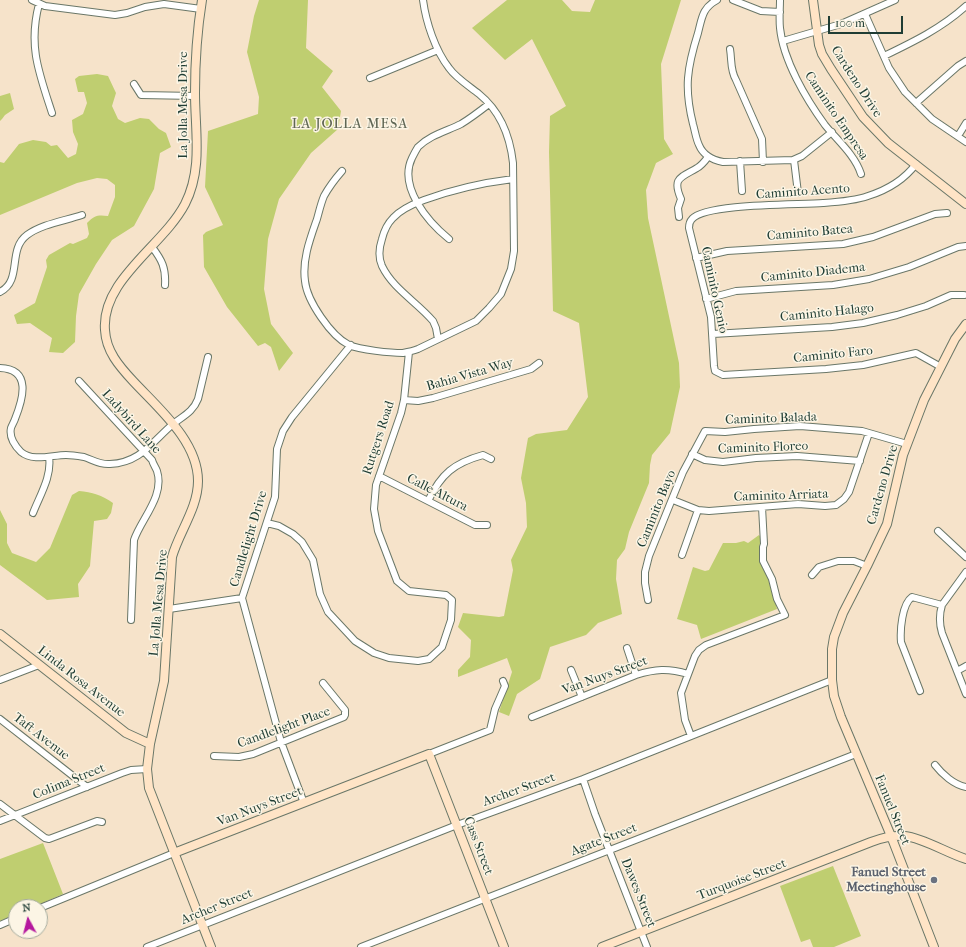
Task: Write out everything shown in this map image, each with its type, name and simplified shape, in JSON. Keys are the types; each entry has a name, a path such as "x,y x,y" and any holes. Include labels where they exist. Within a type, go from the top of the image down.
{"street":[{"path":"32,0 45,6 115,15 127,14 145,7 164,4 201,9"},
{"name":"La Jolla Mesa Drive","path":"202,0 195,57 195,96 198,144 196,171 191,191 176,219 118,285 108,303 105,317 105,330 107,342 118,364 173,424 189,449 196,466 198,481 196,497 176,543 172,557 164,681 150,744 147,769 149,788 211,947"},
{"path":"342,171 335,178 324,196 304,262 305,282 310,300 325,323 345,342 351,345 368,349 402,353 418,349 476,321 501,294 511,269 514,251 512,152 507,134 500,120 489,104 481,95 449,68 438,50 428,27 423,0"},
{"path":"717,0 705,9 690,57 688,80 689,108 699,146 708,157 723,162 794,160 802,156 832,132"},
{"path":"733,0 761,11 780,12"},
{"name":"Caminito Empresa","path":"780,0 780,29 792,71 812,105 858,164 861,174"},
{"name":"Cardeno Drive","path":"814,0 819,45 822,54 863,117 888,143 966,204"},
{"path":"783,41 841,24 895,0"},
{"path":"39,4 35,20 34,39 36,62 52,113"},
{"path":"884,56 920,39 966,6"},
{"path":"865,14 889,68 905,92 932,119 966,142"},
{"path":"730,49 732,72 762,139 763,162"},
{"path":"370,78 438,50"},
{"path":"916,103 958,66 966,61"},
{"path":"134,84 141,95 195,96"},
{"path":"449,239 439,231 423,212 411,190 408,176 409,164 417,148 429,138 462,123 489,104"},
{"path":"958,136 966,123"},
{"path":"679,217 678,208 681,199 676,188 677,182 684,175 699,167 708,157"},
{"path":"794,160 798,193"},
{"path":"740,161 742,191"},
{"name":"Caminito Acento","path":"689,228 690,222 695,217 717,209 825,203 868,196 888,188 901,179 916,164"},
{"path":"438,339 433,321 388,277 381,264 379,249 384,231 393,218 404,209 418,203 451,190 489,182 513,179"},
{"name":"Caminito Batea","path":"696,258 728,251 843,244 872,237 935,214 947,213"},
{"path":"0,292 6,289 13,278 16,249 27,235 46,226 82,215"},
{"name":"Caminito Genio","path":"689,228 711,317 715,371 723,376"},
{"name":"Caminito Diadema","path":"706,299 736,291 833,285 870,279 909,267 958,247 966,246"},
{"path":"152,247 160,257 166,273 165,284"},
{"name":"Caminito Halago","path":"713,334 863,323 926,306 951,295 964,295"},
{"name":"Cardeno Drive","path":"832,680 834,637 843,613 887,524 903,456 924,400 955,339 965,327"},
{"name":"Candlelight Drive","path":"304,803 281,742 242,598 275,497 277,449 283,430 351,345"},
{"name":"Rutgers Road","path":"267,523 279,526 293,534 302,542 313,560 320,594 328,612 355,641 374,653 389,658 418,660 429,659 442,647 451,620 452,600 446,595 410,591 397,581 378,531 374,509 376,485 401,413 404,400 409,352"},
{"name":"Caminito Faro","path":"723,376 863,365 916,353 941,367"},
{"path":"0,368 7,368 14,371 20,376 22,382 23,388 16,418 11,428 12,440 24,454 35,457 73,455 98,463 110,464 127,461 144,452 173,424 196,406 208,357"},
{"name":"Bahia Vista Way","path":"404,400 418,401 433,398 532,369 539,363"},
{"name":"Ladybird Lane","path":"79,381 152,460 157,472 159,484 155,498 143,522 137,530 134,540 131,620"},
{"name":"Caminito Balada","path":"705,431 725,432 800,426 862,431 907,444"},
{"name":"Caminito Bayo","path":"648,600 645,572 658,534 683,472 705,431"},
{"name":"Caminito Arriata","path":"673,500 698,510 709,511 798,504 825,506 836,505 844,499 849,492 869,433"},
{"name":"Caminito Floreo","path":"692,454 705,460 724,462 756,458 797,456 860,461"},
{"path":"428,501 436,486 448,472 464,461 483,455 490,459"},
{"path":"33,513 49,474 49,457"},
{"name":"Calle Altura","path":"379,476 475,525 487,525"},
{"path":"691,736 684,720 681,693 695,656 699,650 706,645 785,615 777,599 772,579 762,556 764,544 762,507"},
{"path":"682,555 698,510"},
{"path":"938,531 966,557"},
{"path":"812,575 819,567 838,561 854,561 867,566"},
{"path":"966,572 942,605 939,623 966,694"},
{"path":"920,692 901,642 900,635 904,609 908,600 912,597 942,605"},
{"path":"169,609 242,598"},
{"name":"Linda Rosa Avenue","path":"0,634 126,733 150,744"},
{"path":"627,648 636,675"},
{"path":"0,680 39,665"},
{"path":"957,671 966,666"},
{"path":"571,670 582,697"},
{"name":"Van Nuys Street","path":"532,717 636,675 654,670 666,670 688,674"},
{"name":"Van Nuys Street","path":"48,905 174,853 490,730 495,709 504,686 503,680"},
{"name":"Archer Street","path":"147,947 457,825 582,779 832,680"},
{"name":"Fanuel Street","path":"832,680 834,696 841,717 891,836 934,947"},
{"name":"Candlelight Place","path":"214,756 239,757 253,754 344,717 345,710 323,683"},
{"name":"Taft Avenue","path":"0,719 87,787"},
{"name":"Cass Street","path":"429,754 504,947"},
{"name":"Agate Street","path":"360,947 856,754"},
{"path":"935,765 942,773 961,786 966,787"},
{"name":"Colima Street","path":"0,821 122,773 131,770 147,769"},
{"name":"Dawes Street","path":"582,779 647,947"},
{"path":"0,804 49,839 97,821 102,822"},
{"name":"Turquoise Street","path":"602,947 871,842 891,836 912,837 966,859"}],"green space":[{"path":"259,0 308,0 306,48 333,71 322,87 341,111 338,129 311,153 279,199 268,239 264,289 271,324 293,353 279,371 271,347 265,343 258,346 227,307 204,267 203,235 206,232 223,225 205,187 208,131 258,114 259,97 247,52 254,16"},
{"path":"507,0 562,0 572,11 590,12 595,0 681,0 661,64 664,139 673,154 656,163 646,190 648,218 679,363 680,387 670,433 652,455 649,483 629,532 625,549 617,560 616,579 622,614 598,623 586,635 550,647 540,679 517,694 509,716 499,712 512,672 507,658 458,677 458,670 470,657 471,640 458,627 463,613 499,617 504,616 513,570 511,560 527,527 526,503 521,478 528,438 536,434 567,430 588,397 579,323 553,311 549,152 550,116 566,106 532,39 505,60 472,28"},
{"path":"97,74 108,76 116,93 112,106 118,119 125,123 140,118 149,119 159,129 166,133 171,147 160,153 154,189 134,226 112,240 79,294 75,342 63,353 49,352 52,338 30,323 17,324 14,315 35,303 47,267 46,260 49,255 70,243 73,244 87,238 89,234 87,223 92,218 97,216 108,216 115,197 115,185 107,179 97,178 77,183 0,215 0,162 4,163 19,144 33,140 46,142 51,146 57,145 68,158 76,154 78,144 73,132 72,120 83,114 87,103 84,92 78,92 75,79 79,76"},
{"path":"10,93 14,109 5,115 0,121 0,96"},
{"path":"79,491 97,494 113,503 111,513 107,519 94,521 90,566 78,584 79,597 47,600 0,565 0,510 7,524 7,543 12,553 36,562 50,548 72,495"},
{"path":"759,535 761,538 759,549 760,559 770,580 777,609 701,639 697,625 677,619 693,567 705,571 709,570 723,543 736,543 744,541 748,543"},
{"path":"43,843 63,894 48,900 48,899 8,899 8,918 0,921 0,859"},
{"path":"833,866 861,936 834,947 813,947 810,939 801,942 780,886"}],"place":[{"name":"Fanuel Street Meetinghouse","path":"934,880"}],"district":[{"name":"LA JOLLA MESA","path":"350,125"}]}
